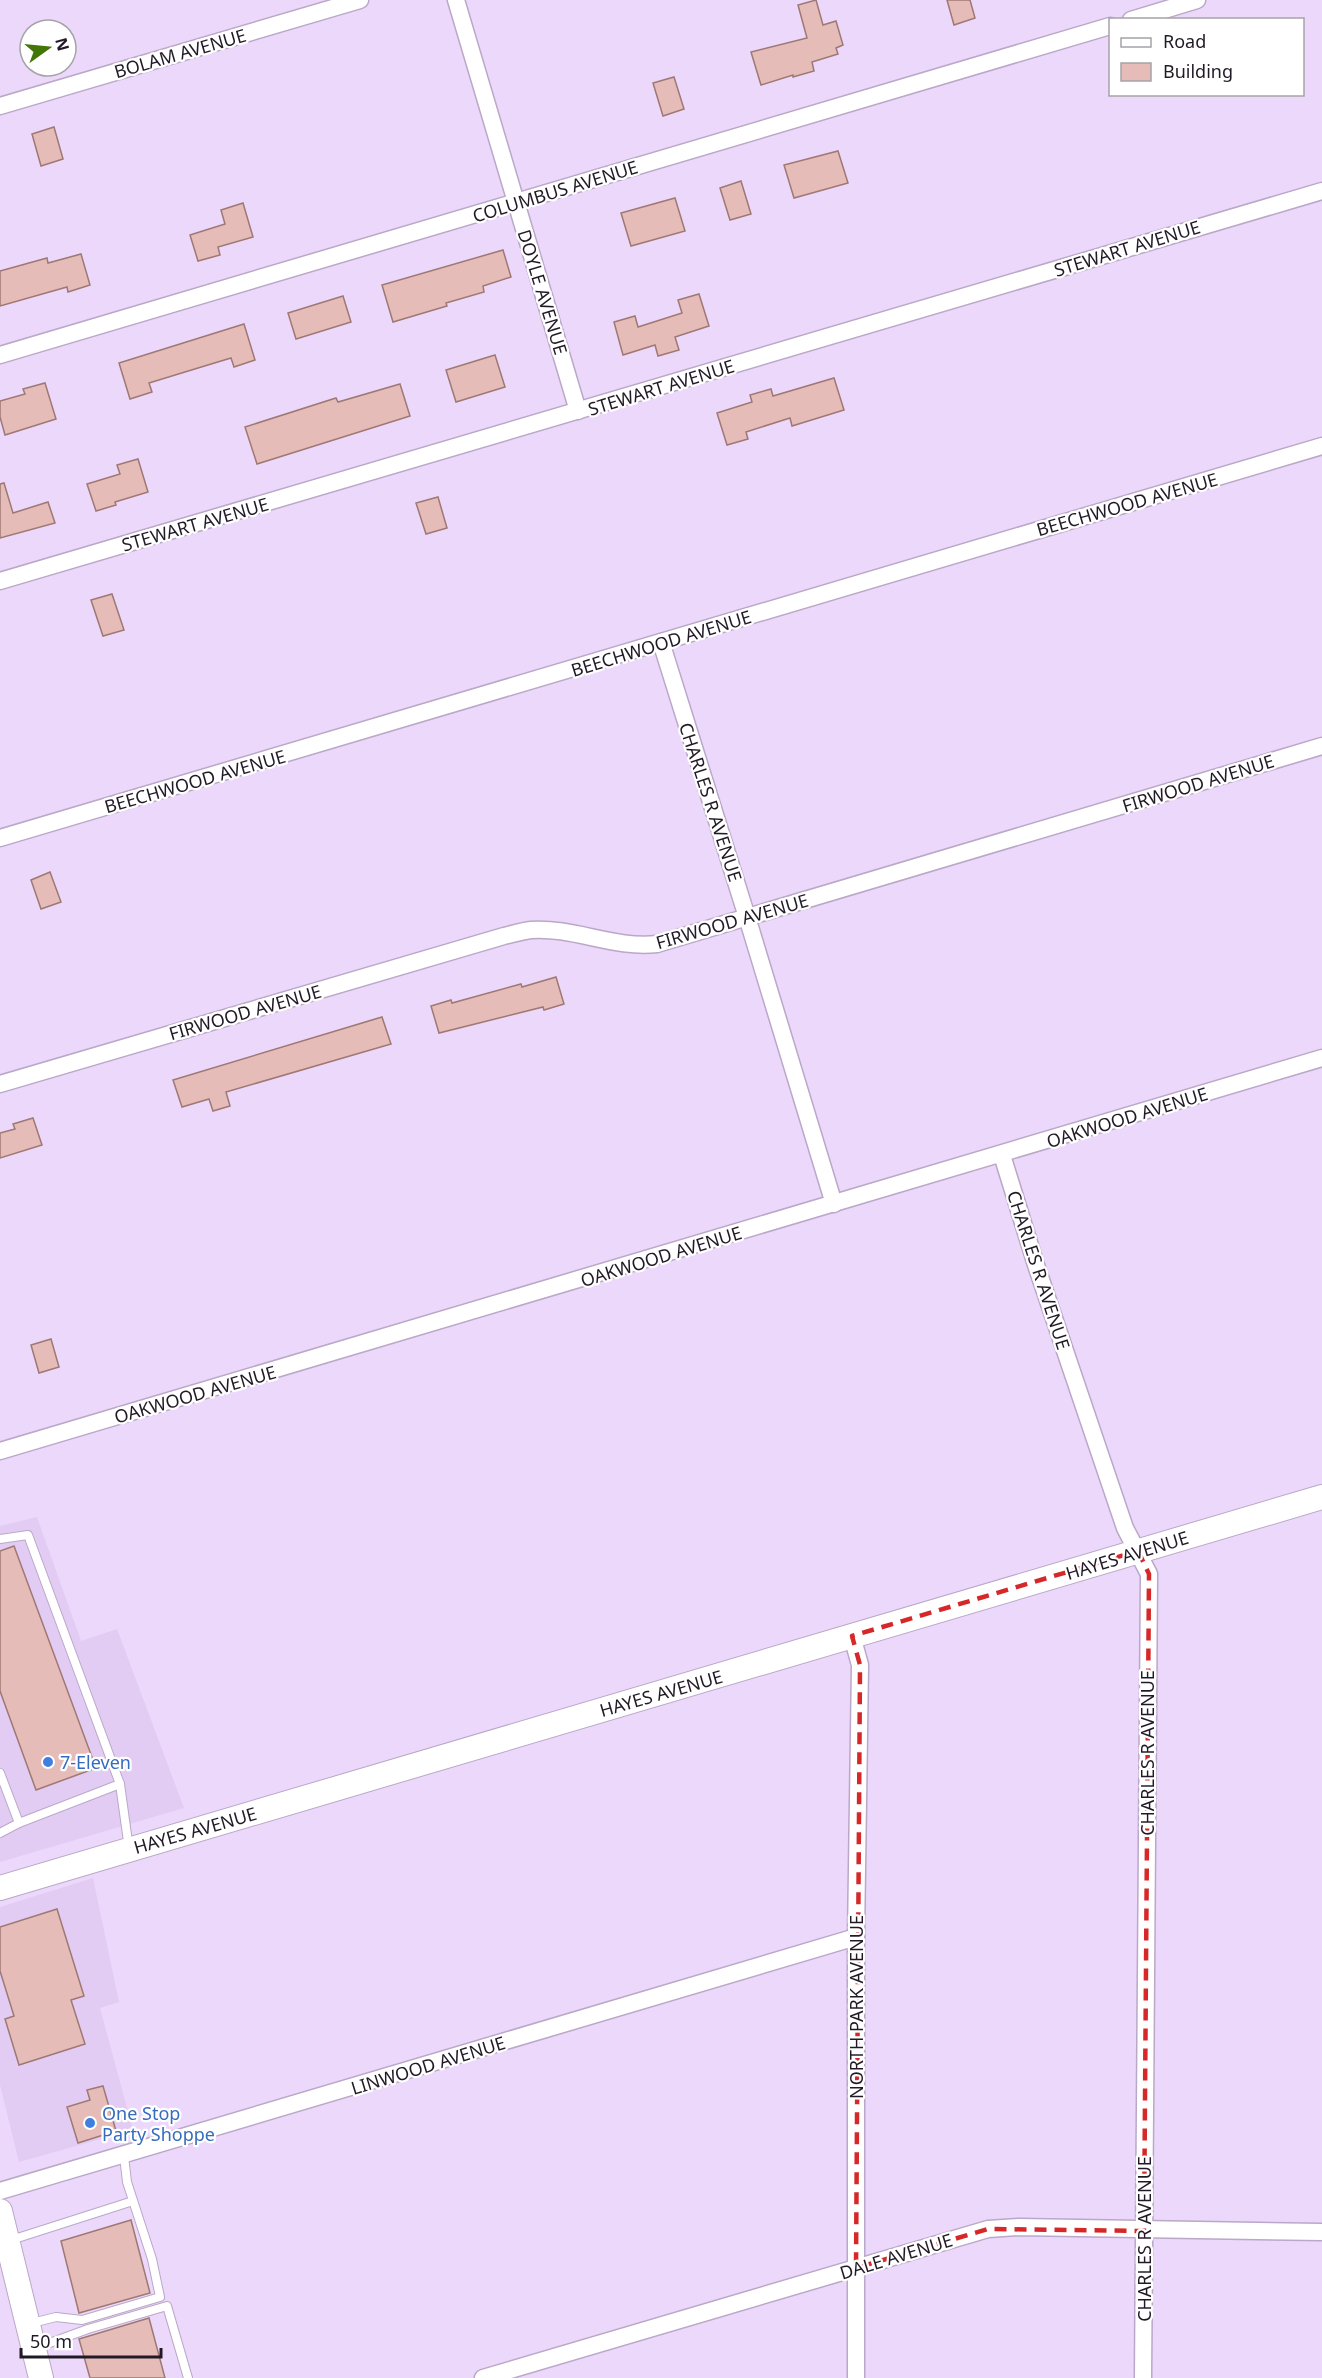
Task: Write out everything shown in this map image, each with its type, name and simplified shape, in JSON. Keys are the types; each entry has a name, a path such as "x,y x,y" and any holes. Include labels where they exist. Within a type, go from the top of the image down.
{"street":[{"name":"BOLAM AVENUE","path":"0,106 360,0"},
{"name":"DOYLE AVENUE","path":"456,0 578,411"},
{"path":"1138,18 1197,0"},
{"name":"COLUMBUS AVENUE","path":"0,355 1109,26"},
{"name":"STEWART AVENUE","path":"0,581 1322,191"},
{"name":"BEECHWOOD AVENUE","path":"0,838 1322,446"},
{"name":"CHARLES R AVENUE","path":"661,642 834,1204"},
{"name":"FIRWOOD AVENUE","path":"0,1084 504,936 532,930 641,946 657,945 1322,746"},
{"name":"OAKWOOD AVENUE","path":"0,1451 1322,1058"},
{"name":"CHARLES R AVENUE","path":"1002,1155 1090,1429 1125,1528 1149,1574 1143,2378"},
{"name":"HAYES AVENUE","path":"0,1888 1322,1497"},
{"name":"NORTH PARK AVENUE","path":"852,1636 860,1665 856,1937 856,2378"},
{"name":"LINWOOD AVENUE","path":"0,2192 856,1937"},
{"path":"0,2211 8,2241 7,2268 28,2324 40,2378"},
{"name":"DALE AVENUE","path":"494,2376 988,2229 1020,2227 1322,2232"}],"lane":[{"path":"0,1539 28,1535 120,1784 129,1850"},
{"path":"0,1773 19,1823"},
{"path":"0,1833 19,1823 120,1784"},
{"path":"28,2324 56,2317 82,2320 160,2297 152,2259 127,2181 124,2156"},
{"path":"8,2241 133,2200"},
{"path":"34,2349 88,2329 167,2306 188,2378"}],"highlighted area":[{"path":"1138,1551 1149,1574 1144,2231 988,2229 856,2268 860,1665 852,1636"}],"shaded area":[{"path":"37,1517 81,1641 117,1629 184,1808 0,1862 0,1526"},
{"path":"93,1878 119,2002 100,2008 133,2130 19,2162 0,2085 0,1907"}],"building":[{"path":"816,0 823,25 836,21 843,45 836,48 838,54 812,62 814,71 761,85 751,52 807,38 798,5"},
{"path":"947,0 970,0 975,18 954,25"},
{"path":"674,77 684,109 663,116 653,83"},
{"path":"54,127 63,159 41,166 32,134"},
{"path":"838,151 848,183 794,198 784,165"},
{"path":"741,181 751,214 730,220 720,188"},
{"path":"675,198 685,231 631,246 621,213"},
{"path":"243,203 253,237 218,247 220,255 198,261 190,235 225,224 221,210"},
{"path":"503,250 511,277 483,286 484,292 393,322 382,285"},
{"path":"81,254 90,285 68,292 67,287 0,306 0,271 47,258 48,263"},
{"path":"699,294 709,326 675,337 679,350 658,356 655,345 623,355 614,322 635,316 638,327 682,313 678,300"},
{"path":"343,296 351,322 296,339 288,313"},
{"path":"244,324 255,360 234,367 231,358 149,383 152,392 130,399 119,363"},
{"path":"495,355 505,387 456,402 446,370"},
{"path":"834,378 844,410 792,426 790,418 746,432 748,439 727,445 717,413 752,402 750,395 771,389 773,396"},
{"path":"45,383 56,419 5,435 0,417 0,401 25,394 23,389"},
{"path":"400,384 410,416 257,464 245,427 336,398 338,402"},
{"path":"138,459 148,492 115,502 116,505 96,511 87,484 120,474 117,465"},
{"path":"4,483 13,513 48,502 55,523 0,538 0,484"},
{"path":"438,497 447,528 426,534 416,503"},
{"path":"112,594 124,630 103,636 91,600"},
{"path":"50,872 61,902 41,909 31,880"},
{"path":"556,977 564,1004 544,1010 543,1007 439,1033 431,1006 451,1000 452,1003 521,984 522,987"},
{"path":"382,1017 391,1044 226,1092 230,1106 213,1111 209,1099 182,1107 173,1080"},
{"path":"33,1118 42,1145 0,1158 0,1133 15,1129 13,1124"},
{"path":"51,1339 59,1367 39,1373 31,1345"},
{"path":"14,1546 96,1768 36,1790 0,1691 0,1551"},
{"path":"57,1909 84,1996 71,2000 85,2044 19,2065 5,2019 14,2016 0,1971 0,1927"},
{"path":"103,2086 116,2131 78,2143 67,2107 90,2100 87,2090"},
{"path":"131,2220 150,2293 79,2313 61,2241"},
{"path":"149,2318 165,2378 90,2378 79,2339"}],"place":[{"name":"7-Eleven","path":"48,1762"},
{"name":"One Stop Party Shoppe","path":"90,2123"}]}
